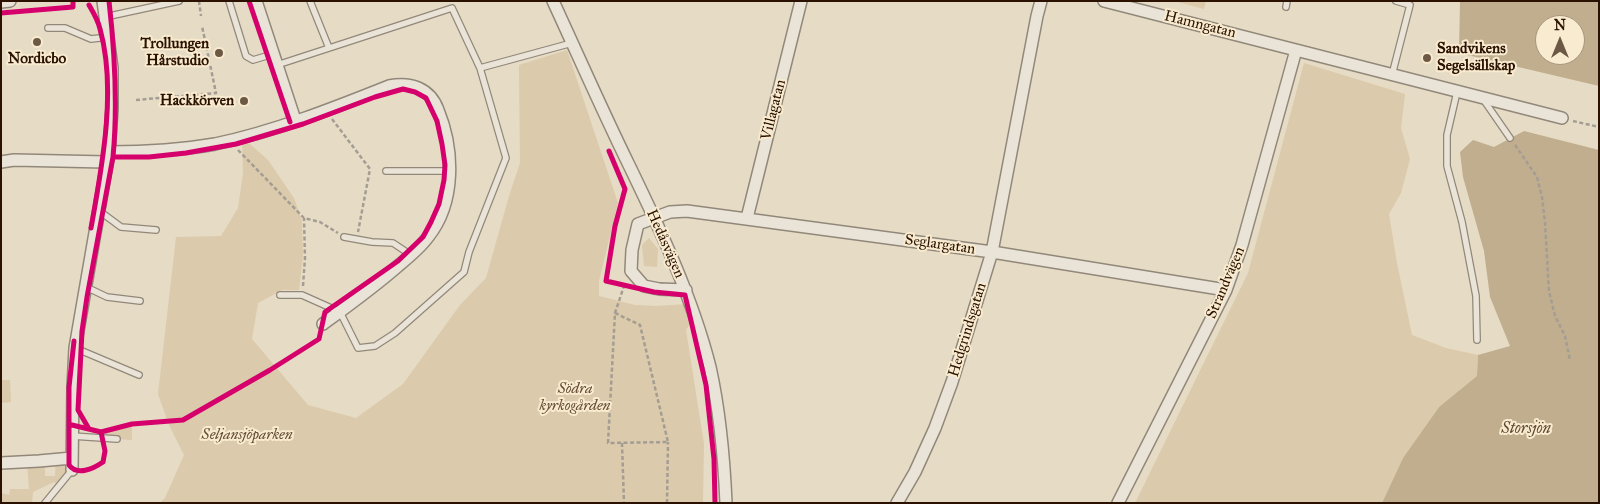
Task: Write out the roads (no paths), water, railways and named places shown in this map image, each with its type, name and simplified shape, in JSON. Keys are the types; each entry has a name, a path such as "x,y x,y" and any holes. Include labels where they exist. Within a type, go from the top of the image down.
{"street":[{"path":"1,2 10,1"},
{"path":"1,463 38,462 72,464 75,348 107,157 112,86 112,68 103,1"},
{"path":"256,1 295,120"},
{"name":"Hedåsvägen","path":"553,1 686,290 710,368 721,429 726,503"},
{"name":"Villagatan","path":"748,218 801,1"},
{"name":"Hedgrindsgatan","path":"897,503 915,472 935,428 952,382 992,252 1037,16 1042,1"},
{"name":"Hamngatan","path":"1104,1 1562,118"},
{"name":"Strandvägen","path":"1118,503 1226,290 1242,245 1296,50"},
{"path":"1,162 107,157 191,148 235,139 330,108 389,86 408,84 422,89 432,98 443,122 448,146 449,171 446,196 436,225 429,236 376,285 323,324"},
{"name":"Seglargatan","path":"654,217 670,212 687,211 748,218 992,252 1226,290"},
{"path":"654,217 638,224 632,250 631,271 644,286 658,289 686,290"}],"lane":[{"path":"105,17 179,1"},
{"path":"229,1 246,56 253,60 273,54"},
{"path":"310,1 329,48"},
{"path":"1392,75 1410,5 1399,2"},
{"path":"277,65 452,8 480,68 506,158 469,252 464,272 395,333 375,346 358,348 340,312 302,295 280,294"},
{"path":"48,28 65,28 91,39 108,37"},
{"path":"480,68 572,43"},
{"path":"1457,92 1447,136 1447,166 1462,222 1476,296 1476,340"},
{"path":"1482,98 1510,138"},
{"path":"386,170 449,171"},
{"path":"98,210 121,227 156,230"},
{"path":"344,237 372,242 393,243 411,254"},
{"path":"86,287 107,297 140,301"},
{"path":"75,348 139,375"},
{"path":"72,436 117,439"},
{"path":"45,503 72,464"}],"water":[{"path":"1460,1 1599,1 1599,86 1459,53"},
{"name":"Storsjön","path":"1524,131 1599,150 1599,503 1382,503 1403,458 1439,407 1477,376 1478,355 1510,346 1490,297 1484,251 1463,177 1460,152 1473,140 1494,147"}],"place":[{"name":"Nordicbo","path":"37,42"},
{"name":"Trollungen Hårstudio","path":"219,53"},
{"name":"Sandvikens Segelsällskap","path":"1427,58"},
{"name":"Hackkörven","path":"244,101"}],"park label":[{"name":"Södra kyrkogården","path":"575,398"},
{"name":"Seljansjöparken","path":"247,435"}]}
